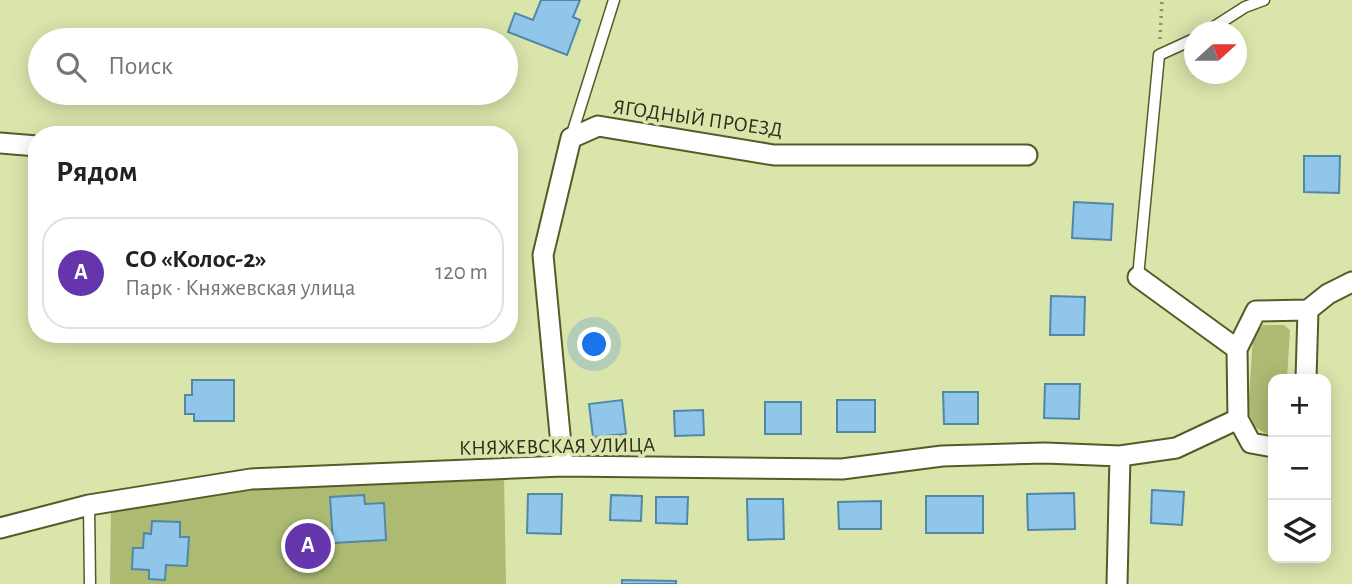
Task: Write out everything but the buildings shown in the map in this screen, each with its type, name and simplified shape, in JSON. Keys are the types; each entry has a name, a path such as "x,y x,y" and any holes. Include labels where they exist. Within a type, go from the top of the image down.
{"street":[{"name":"ЯГОДНЫЙ ПРОЕЗД","path":"571,138 598,126 774,155 1027,155"},
{"path":"563,466 543,255 571,138"},
{"path":"0,143 28,145"},
{"path":"1138,277 1237,349"},
{"path":"1268,446 1251,443 1238,419 1237,349 1256,311 1308,310 1328,294 1352,282"},
{"path":"1307,374 1308,310"},
{"name":"КНЯЖЕВСКАЯ УЛИЦА","path":"0,528 89,505 251,479 563,466 842,469 942,456 1045,453 1120,456 1176,448 1238,419"},
{"path":"1116,584 1120,456"}],"lane":[{"path":"571,138 614,0"},
{"path":"1223,21 1245,7 1264,0"},
{"path":"1138,277 1159,55 1184,43"},
{"path":"89,505 90,584"}],"path":[{"path":"1159,55 1162,0"}],"green space":[{"path":"1263,325 1284,325 1290,330 1287,374 1268,374 1268,435 1255,427 1248,412 1253,338"},
{"path":"504,477 506,584 110,584 111,508 248,485"}],"place":[{"name":"СО «Колос-2»","path":"308,546"}]}
